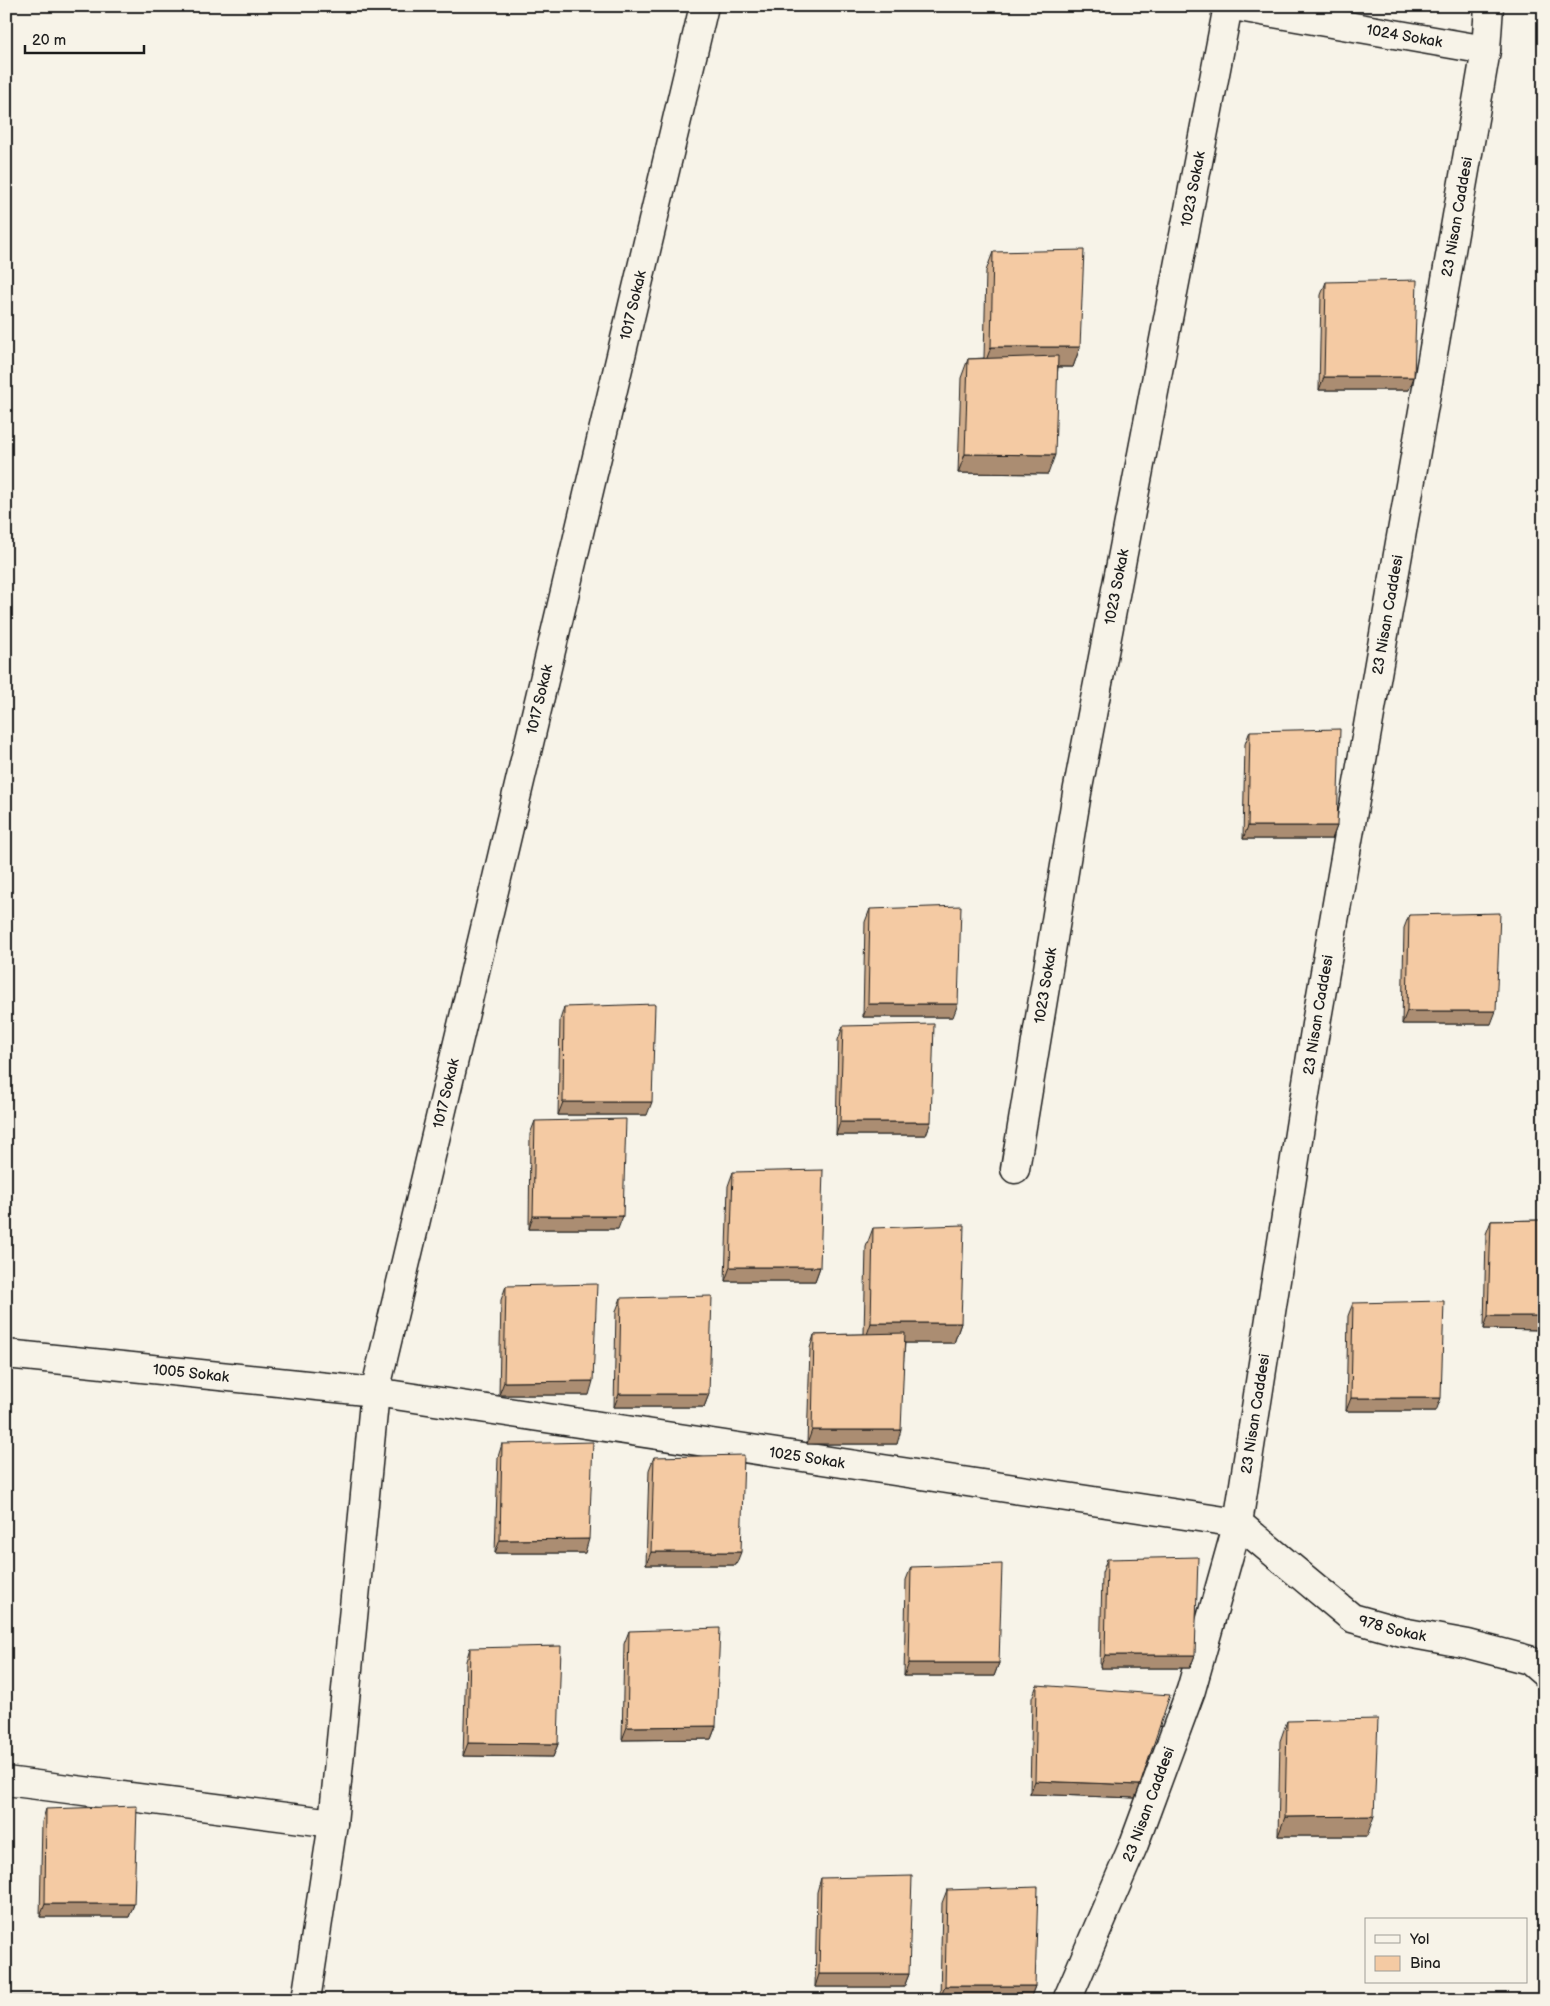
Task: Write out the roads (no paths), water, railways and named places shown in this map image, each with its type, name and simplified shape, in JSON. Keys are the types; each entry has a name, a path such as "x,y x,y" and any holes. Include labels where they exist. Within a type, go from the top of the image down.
{"street":[{"name":"1017 Sokak","path":"306,2000 334,1823 375,1392 704,6"},
{"name":"1023 Sokak","path":"1015,1169 1076,793 1228,6"},
{"name":"1024 Sokak","path":"1233,6 1486,50"},
{"name":"23 Nisan Caddesi","path":"1066,2000 1134,1844 1191,1690 1238,1523 1317,1018 1486,50 1489,6"},
{"name":"1005 Sokak","path":"6,1354 375,1392"},
{"name":"1025 Sokak","path":"375,1392 1238,1523"},
{"name":"978 Sokak","path":"1238,1523 1352,1618 1402,1632 1468,1644 1530,1660 1544,1673"},
{"path":"6,1781 334,1823"}]}
